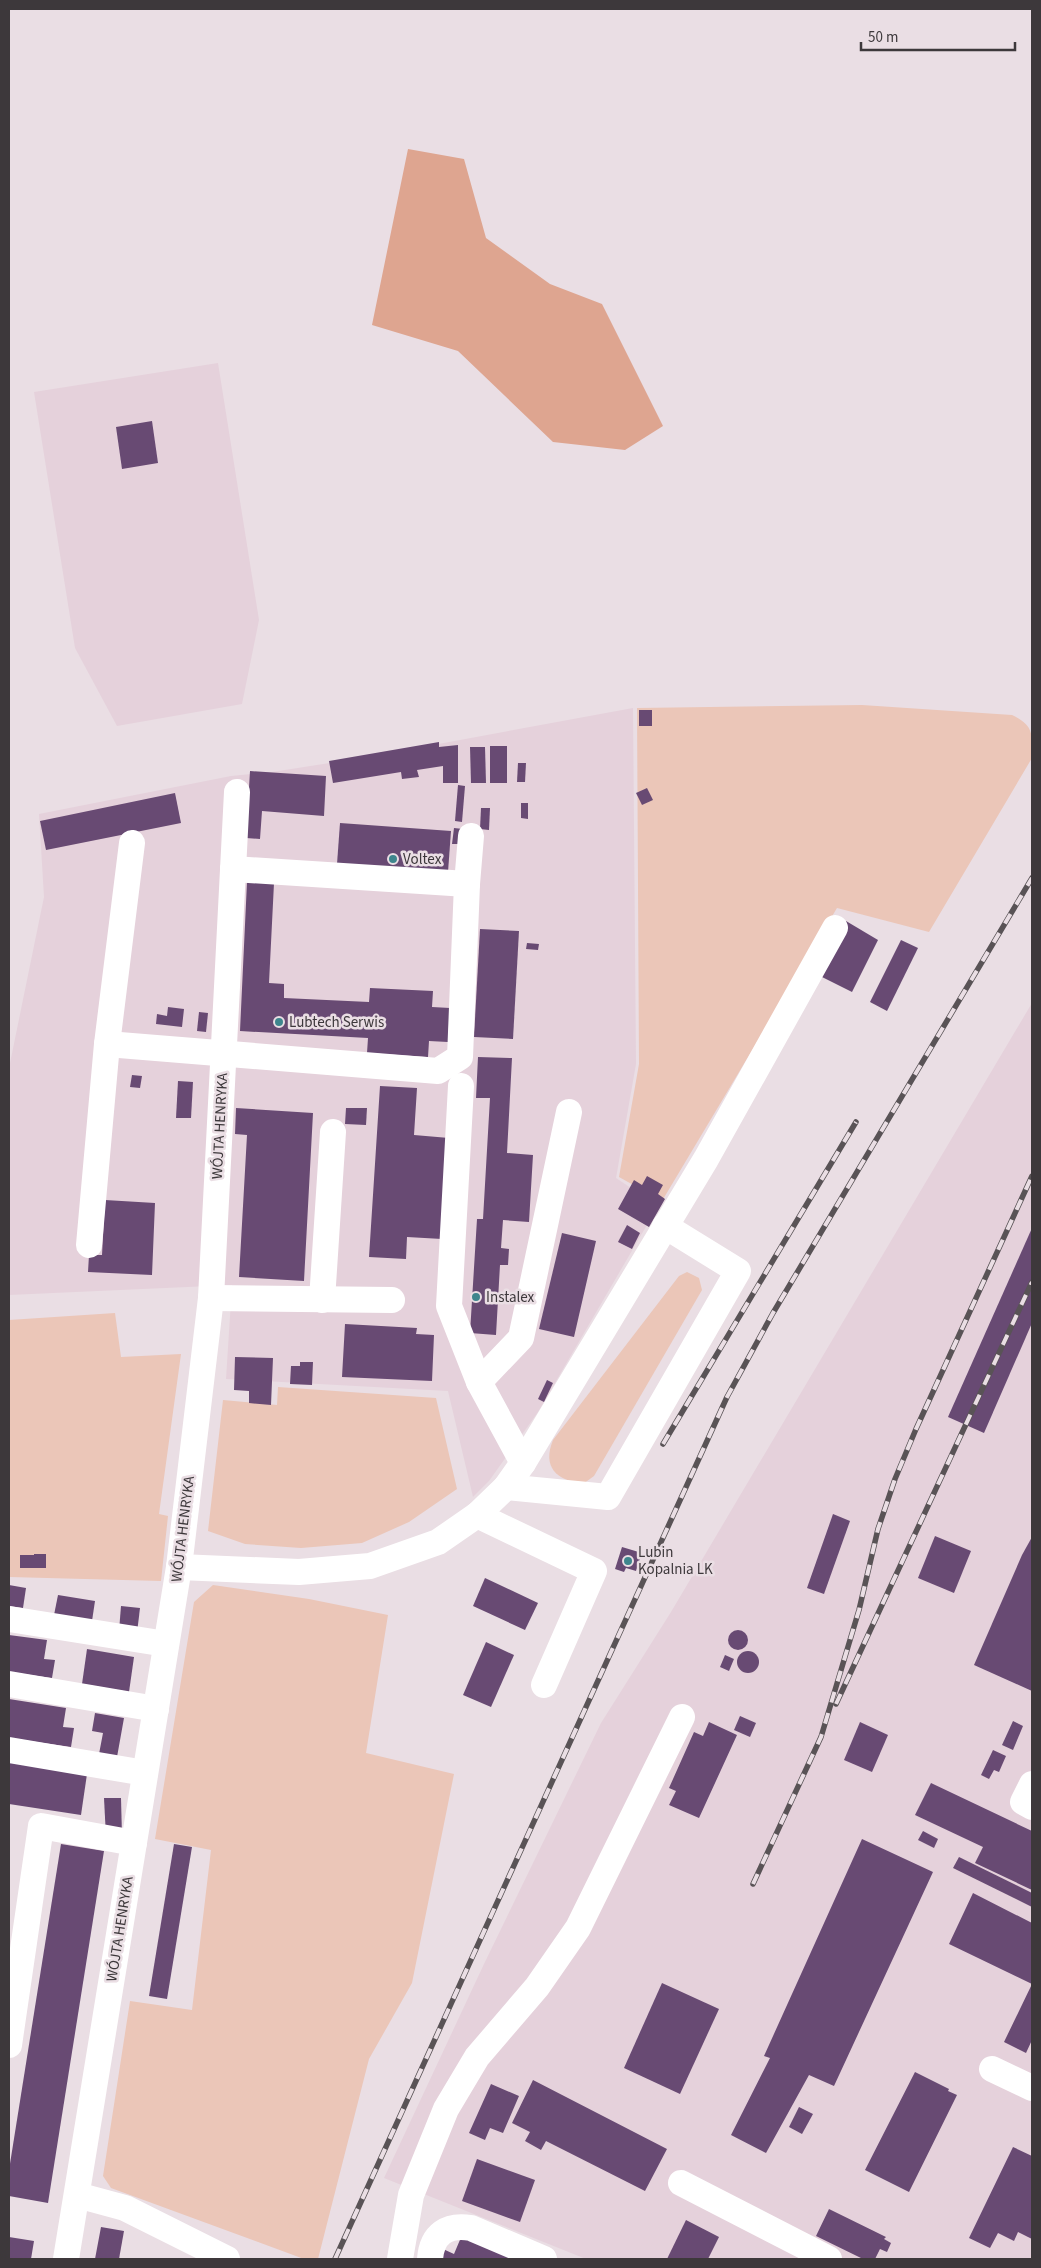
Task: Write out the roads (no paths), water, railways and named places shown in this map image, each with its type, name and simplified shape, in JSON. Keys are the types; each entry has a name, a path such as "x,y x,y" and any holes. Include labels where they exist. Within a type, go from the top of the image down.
{"street":[{"name":"WÓJTA HENRYKA","path":"66,2259 178,1567 211,1298 237,792"},
{"path":"107,1044 438,1071 460,1057 467,884 471,836"},
{"path":"90,1245 107,1044 132,843"},
{"path":"233,869 467,884"},
{"path":"178,1567 299,1572 370,1566 438,1542 477,1516 506,1486 523,1463 706,1159 836,928"},
{"path":"461,1086 449,1306 479,1382 523,1463"},
{"path":"479,1382 521,1338 569,1112"},
{"path":"322,1300 333,1132"},
{"path":"506,1486 608,1497 738,1271 665,1226"},
{"path":"211,1298 392,1300"},
{"path":"477,1516 594,1571 544,1685"},
{"path":"9,1619 166,1644"},
{"path":"9,1684 156,1709"},
{"path":"400,2259 411,2196 446,2109 477,2057 537,1987 578,1928 682,1717"},
{"path":"9,1750 145,1773"},
{"path":"1032,1784 1024,1802 1032,1807"},
{"path":"9,2045 41,1826 134,1843"},
{"path":"992,2068 1032,2088"},
{"path":"681,2183 829,2259"},
{"path":"77,2195 124,2208 184,2249 227,2259"},
{"path":"430,2259 433,2243 441,2233 459,2226 471,2228 544,2259"}],"railway":[{"path":"335,2259 727,1397 773,1313 1032,878"},
{"path":"663,1444 856,1122"},
{"path":"753,1884 821,1737 859,1610 878,1529 895,1479 1032,1176"},
{"path":"836,1704 1032,1282"}],"place":[{"name":"Voltex","path":"393,859"},
{"name":"Lubtech Serwis","path":"279,1022"},
{"name":"Instalex","path":"476,1297"},
{"name":"Lubin Kopalnia LK","path":"628,1561"}]}
